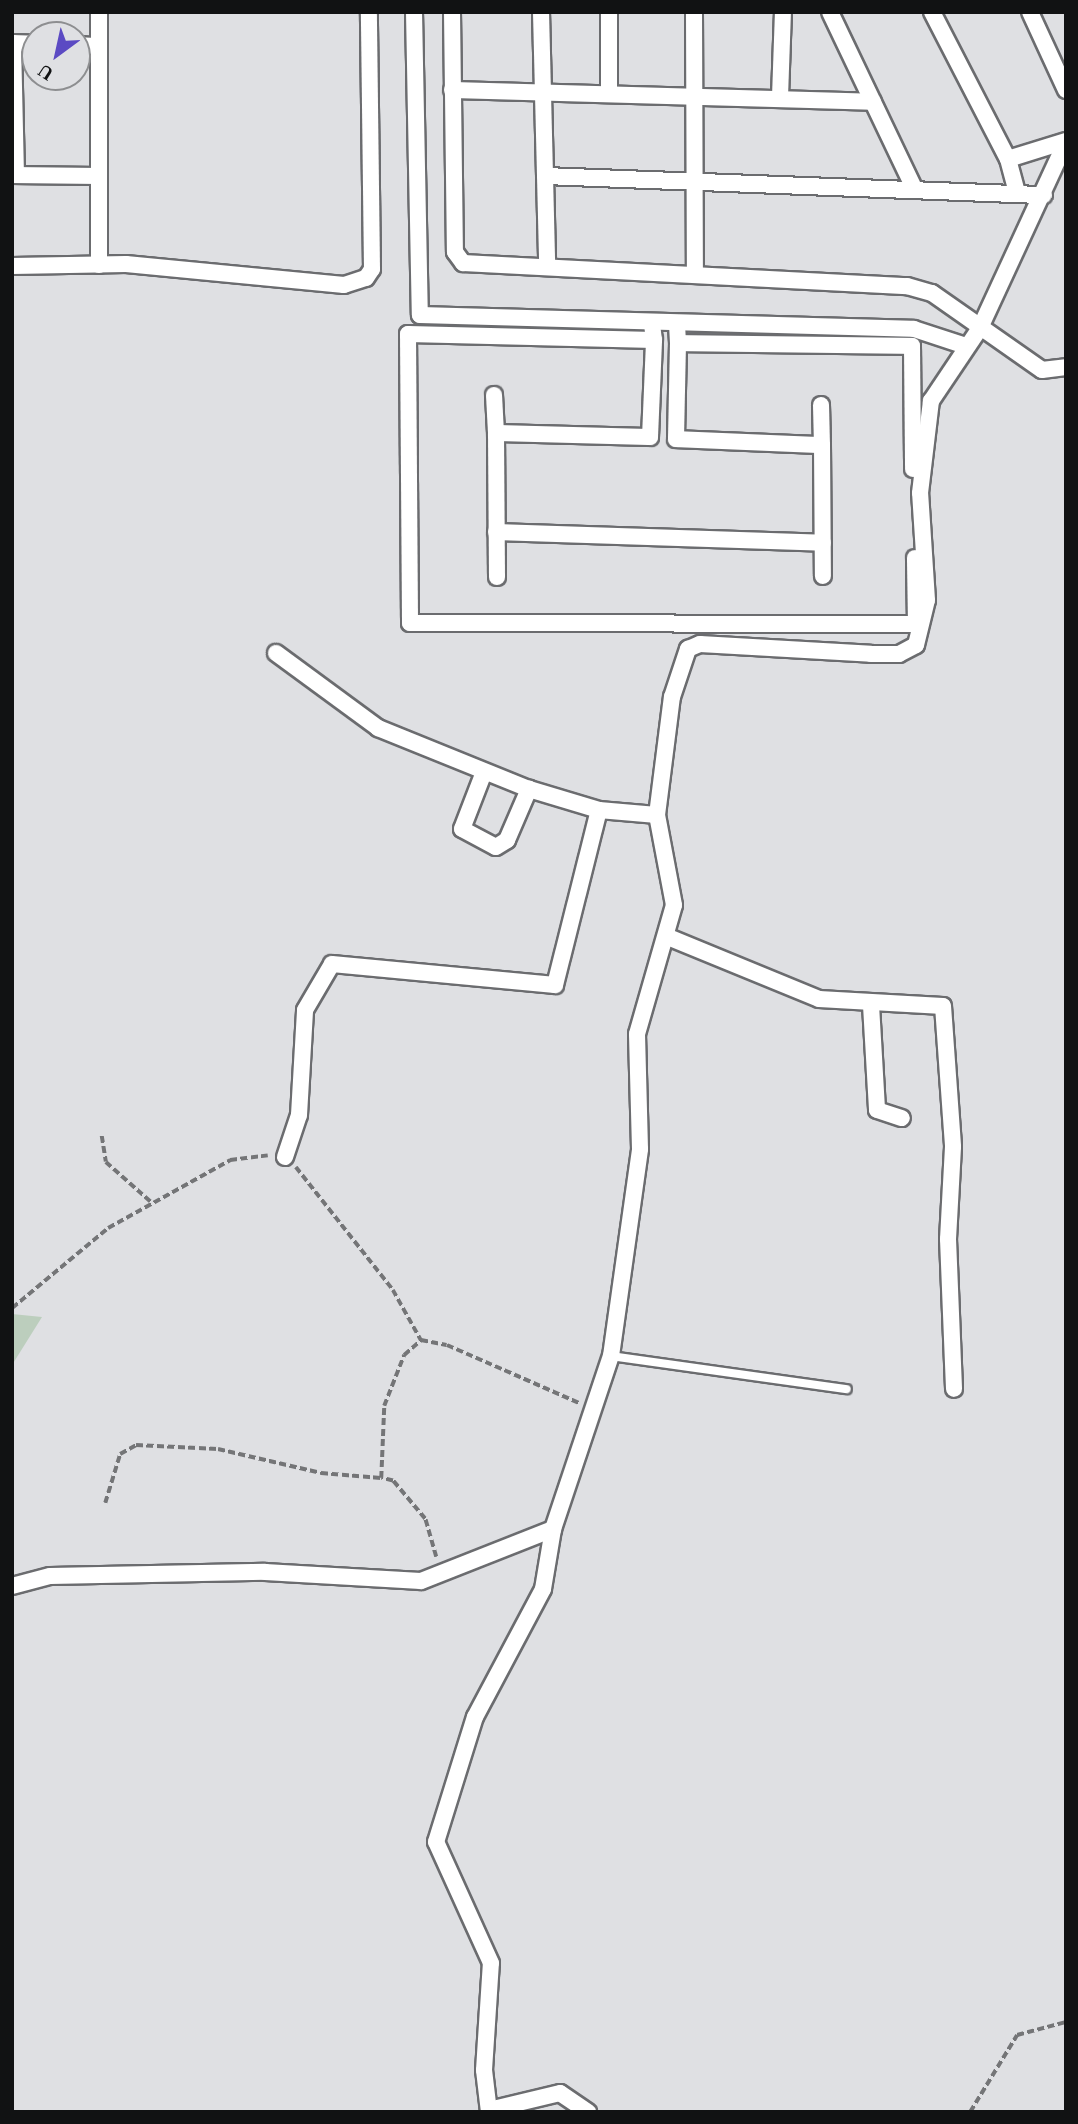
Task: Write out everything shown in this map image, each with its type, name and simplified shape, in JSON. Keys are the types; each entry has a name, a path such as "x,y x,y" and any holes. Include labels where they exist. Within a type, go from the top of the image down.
{"street":[{"path":"99,12 99,265"},
{"path":"12,266 99,265 344,285 366,278 372,269 369,12"},
{"path":"414,12 420,315 653,332"},
{"path":"452,12 457,258 479,265 547,264 907,286 932,293 1042,370 1066,367"},
{"path":"541,12 547,264"},
{"path":"609,12 609,93"},
{"path":"694,12 698,96 695,273"},
{"path":"780,97 783,12"},
{"path":"830,12 915,190"},
{"path":"932,12 1008,159 1017,192"},
{"path":"1030,12 1066,90"},
{"path":"12,43 14,175 99,176"},
{"path":"91,46 99,46"},
{"path":"453,90 780,97 873,102"},
{"path":"1008,159 1066,141"},
{"path":"589,2112 560,2093 489,2111 484,2070 491,1963 436,1842 475,1717 543,1589 553,1529 598,1408 611,1356 640,1149 638,1034 668,937 674,905 657,815 671,697 688,649 727,643 899,654 920,638 927,600 920,493 927,419 937,383 980,328 1044,195 1066,141"},
{"path":"545,176 1044,195"},
{"path":"676,439 677,324"},
{"path":"678,343 912,346 916,624 410,623 408,334 653,332 677,324 914,329 967,346"},
{"path":"650,437 653,332"},
{"path":"653,361 678,360"},
{"path":"494,395 497,577"},
{"path":"821,405 823,576"},
{"path":"496,433 650,437 822,446"},
{"path":"496,532 822,543"},
{"path":"276,653 363,720 484,772 599,810 657,815"},
{"path":"484,772 461,825 496,847 508,841 529,789"},
{"path":"285,1157 299,1115 305,1010 331,964 555,985 599,810"},
{"path":"668,937 819,999 871,1005 935,1002 947,1014 954,1389"},
{"path":"871,1005 877,1110 902,1118"},
{"path":"12,1586 50,1576 441,1576 553,1529"}],"lane":[{"path":"611,1356 847,1389"}],"path":[{"path":"102,1136 106,1162 151,1202"},
{"path":"12,1308 108,1228 151,1202 230,1160 285,1157 393,1290 421,1340 598,1408"},
{"path":"381,1478 389,1381 421,1340"},
{"path":"105,1503 120,1454 135,1445 218,1448 321,1473 381,1478 393,1481 425,1518 441,1576"},
{"path":"970,2112 1017,2035 1066,2022"}],"green space":[{"path":"12,1314 42,1317 12,1365"}]}
